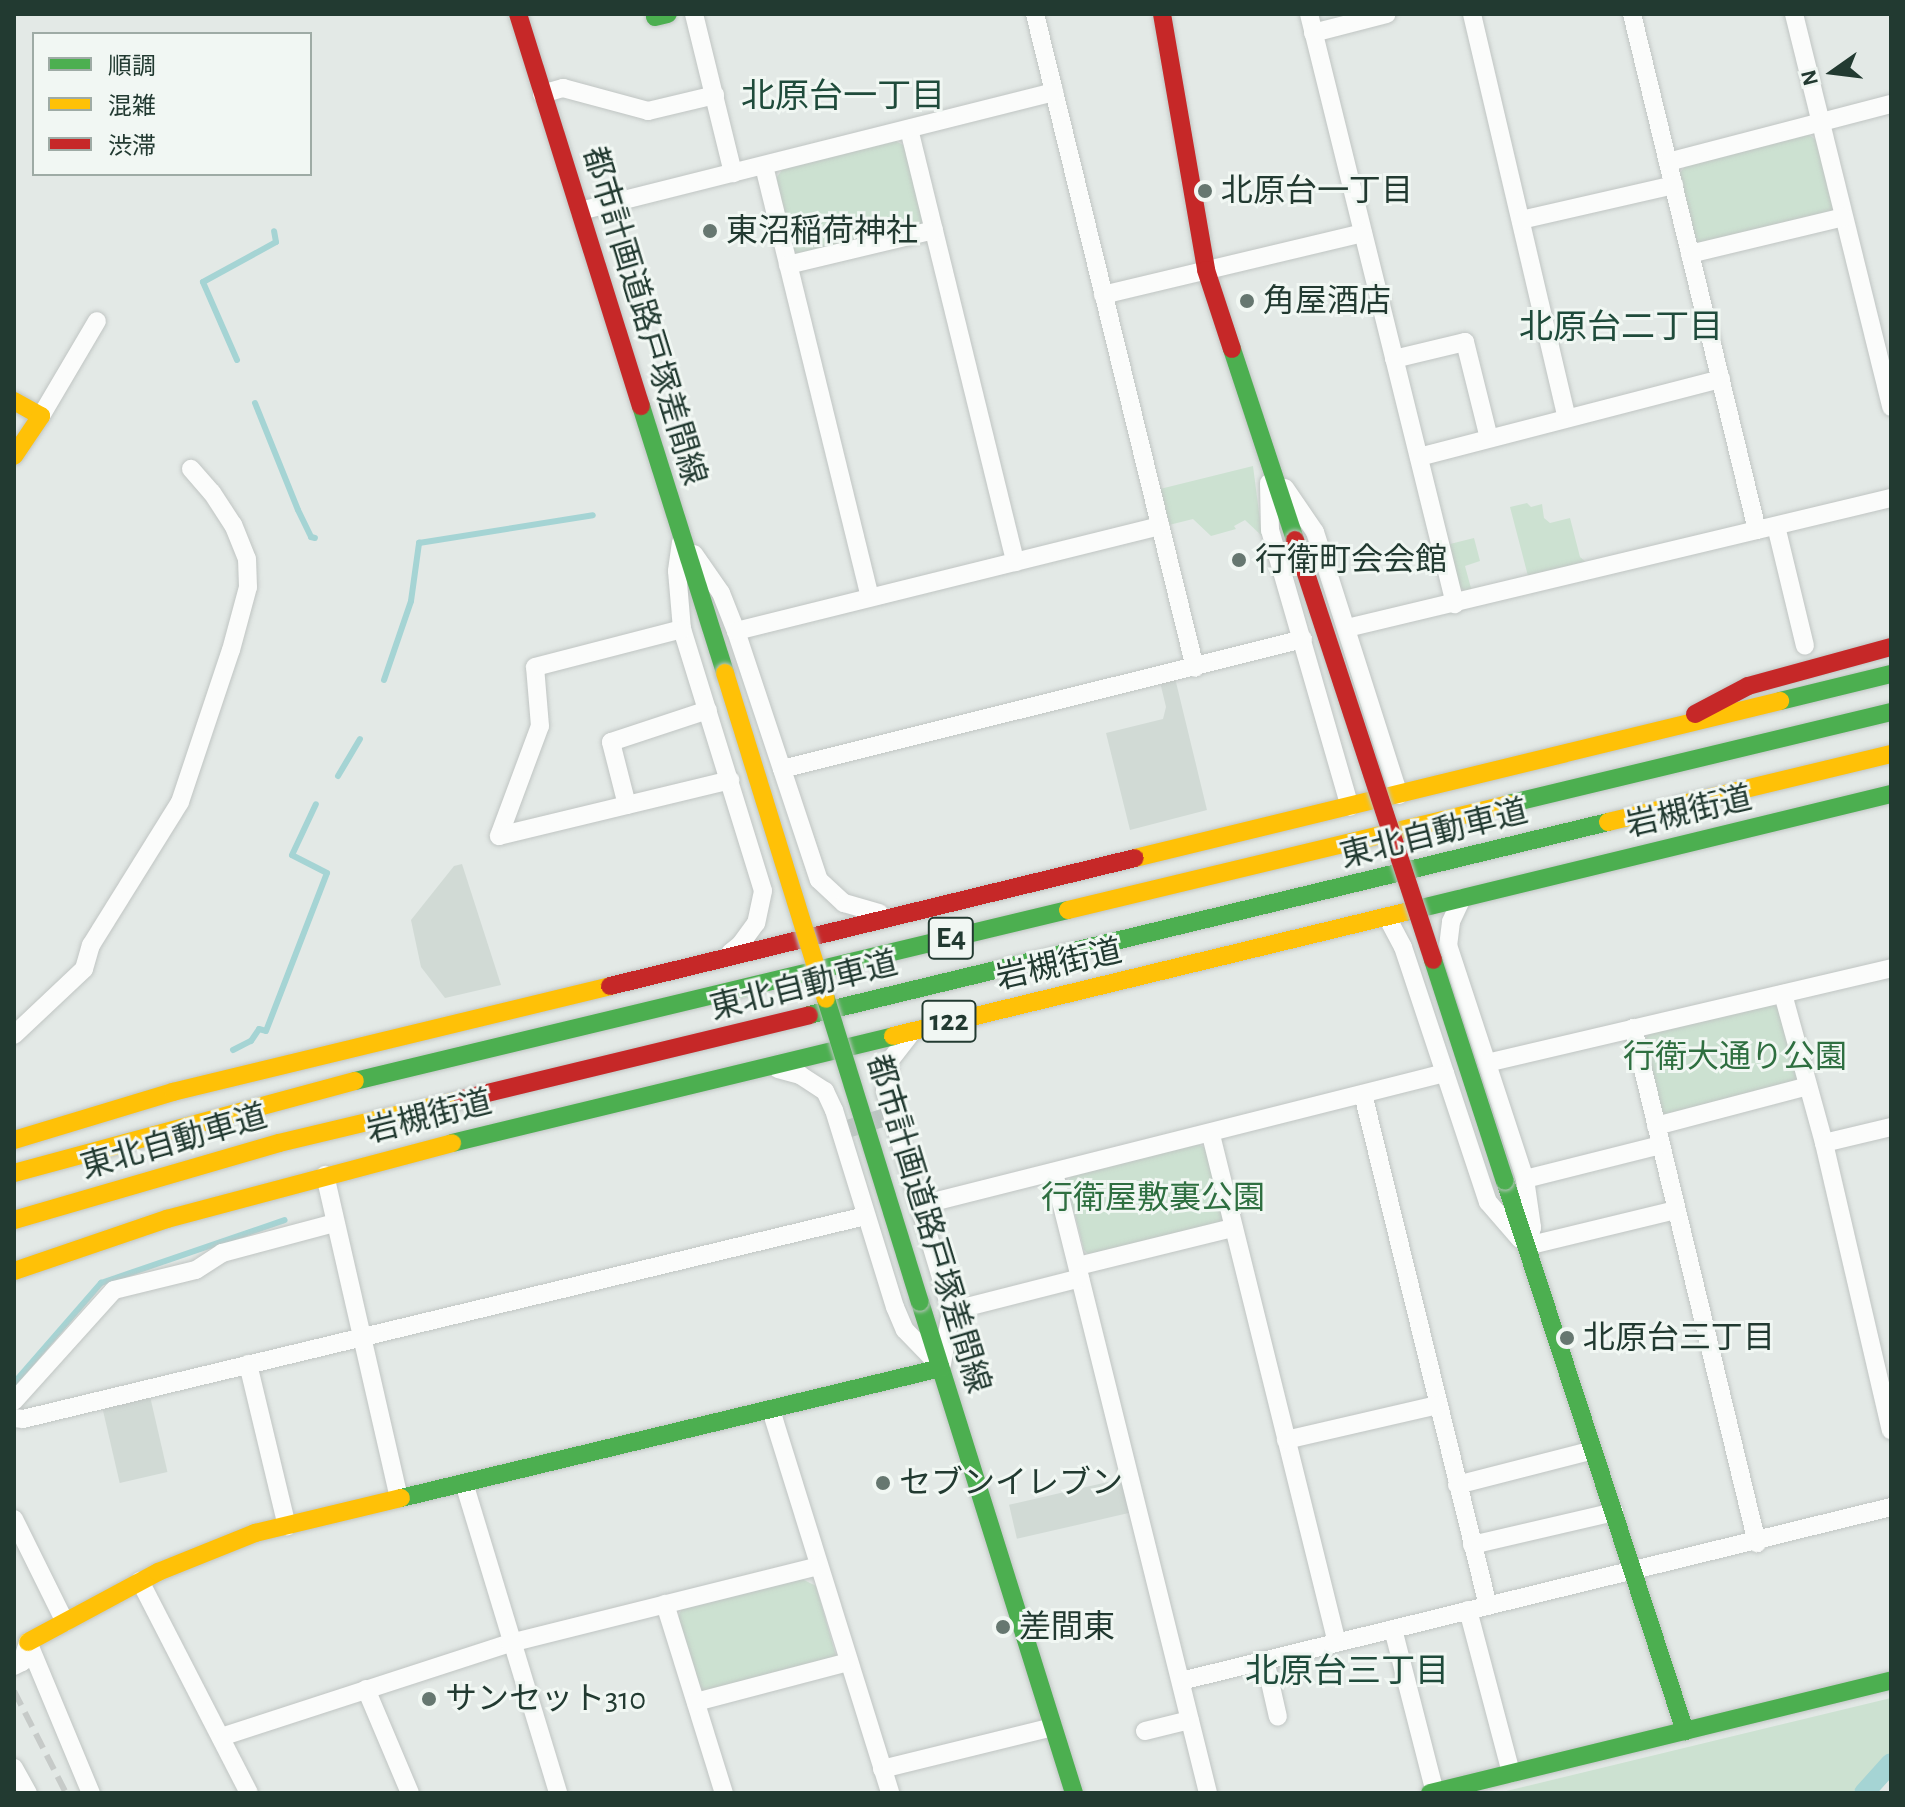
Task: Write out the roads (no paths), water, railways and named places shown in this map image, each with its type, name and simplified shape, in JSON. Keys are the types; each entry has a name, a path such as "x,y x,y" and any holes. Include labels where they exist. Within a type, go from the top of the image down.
{"main road":[{"name":"都市計画道路戸塚差間線","path":"518,14 1074,1793"},
{"path":"1162,14 1206,270 1685,1731"},
{"path":"14,401 41,416 14,456"},
{"path":"1674,725 1748,686 1891,647"},
{"path":"14,1140 173,1092 1891,674"},
{"name":"東北自動車道","path":"14,1173 284,1099 1891,712"},
{"name":"東北自動車道","path":"14,1220 279,1143 1891,754"},
{"name":"岩槻街道","path":"14,1271 167,1219 325,1175 917,1028 1891,794"},
{"path":"1811,814 1891,806"},
{"path":"21,1641 207,1550 287,1526 941,1368"},
{"path":"1433,1792 1891,1681"}],"street":[{"path":"694,14 733,173"},
{"path":"1035,14 1195,668"},
{"path":"1387,14 1311,23 1455,604"},
{"path":"1472,14 1567,418"},
{"path":"1632,14 1721,379 1805,646"},
{"path":"1794,14 1891,407"},
{"path":"542,94 563,88 648,111 715,95"},
{"path":"580,211 1054,92"},
{"path":"1668,162 1891,104"},
{"path":"909,129 1015,562"},
{"path":"764,166 870,597"},
{"path":"1521,220 1674,185"},
{"path":"1690,254 1844,217"},
{"path":"788,265 934,230"},
{"path":"1103,295 1363,233"},
{"path":"41,416 97,321"},
{"path":"1394,359 1465,342 1489,438"},
{"path":"1419,457 1721,379"},
{"path":"1269,464 1315,532 1399,795"},
{"path":"1269,464 1270,530 1350,807"},
{"path":"14,1035 84,969 91,945 180,802 231,650 248,587 247,559 226,514 191,469"},
{"path":"1347,628 1891,498"},
{"path":"736,631 1160,526"},
{"path":"681,536 677,571 682,629 763,891 756,923 741,944 721,960"},
{"path":"681,536 721,593 819,880 844,903 870,913 907,914"},
{"path":"682,629 535,667 540,726 499,836 730,780"},
{"path":"782,769 1303,639"},
{"path":"627,805 611,742 708,710"},
{"path":"1462,898 1448,933 1448,945 1525,1179 1532,1227 1527,1246"},
{"path":"1387,917 1403,947 1488,1202 1527,1246"},
{"path":"1487,1063 1891,968"},
{"path":"1783,994 1824,1143 1891,1430"},
{"path":"917,1028 899,1044 890,1060 885,1091 951,1311 941,1368"},
{"path":"1633,1028 1757,1543"},
{"path":"761,1067 800,1075 825,1091 834,1110 865,1216 905,1330 941,1368"},
{"path":"921,1205 1211,1135 1445,1073"},
{"path":"1656,1126 1808,1086"},
{"path":"1363,1094 1488,1606"},
{"path":"1824,1143 1891,1127"},
{"path":"1211,1135 1337,1643"},
{"path":"1525,1179 1660,1145"},
{"path":"1054,1173 1208,1793"},
{"path":"325,1175 399,1498"},
{"path":"1527,1246 1676,1210"},
{"path":"14,1418 865,1216"},
{"path":"14,1401 114,1290 196,1270 222,1253 335,1223"},
{"path":"951,1311 1233,1228"},
{"path":"248,1364 287,1526"},
{"path":"1286,1440 1438,1405"},
{"path":"771,1410 890,1793"},
{"path":"1457,1485 1593,1450"},
{"path":"464,1483 510,1643 558,1793"},
{"path":"1181,1681 1757,1543 1891,1507"},
{"path":"1472,1545 1614,1512"},
{"path":"14,1519 65,1622"},
{"path":"221,1737 510,1643 819,1566"},
{"path":"140,1581 249,1793"},
{"path":"665,1604 724,1793"},
{"path":"1468,1610 1511,1773"},
{"path":"1393,1629 1433,1792"},
{"path":"14,1666 22,1662 21,1641"},
{"path":"21,1641 91,1793"},
{"path":"1265,1660 1278,1717"},
{"path":"696,1702 849,1662"},
{"path":"366,1689 410,1793"},
{"path":"1145,1731 1190,1720"},
{"path":"882,1769 1053,1727"},
{"path":"14,1768 28,1793"}],"waterway":[{"path":"237,360 203,282 276,242 274,231"},
{"path":"255,403 298,510 311,537 315,538"},
{"path":"384,680 411,601 419,543 593,515"},
{"path":"338,776 360,739"},
{"path":"233,1050 251,1041 259,1029 266,1031 327,873 292,855 316,804"},
{"path":"14,1383 101,1283 285,1220"},
{"path":"1864,1793 1891,1763"}],"tunnel":[{"path":"841,1131 892,1115"}],"railway":[{"path":"14,1691 66,1793"}],"place":[{"name":"北原台一丁目","path":"1205,191"},
{"name":"東沼稲荷神社","path":"710,231"},
{"name":"角屋酒店","path":"1247,301"},
{"name":"行衛町会会館","path":"1239,560"},
{"name":"北原台三丁目","path":"1567,1338"},
{"name":"セブンイレブン","path":"883,1483"},
{"name":"差間東","path":"1003,1627"},
{"name":"サンセット310","path":"429,1699"}],"district":[{"name":"北原台一丁目","path":"843,98"},
{"name":"北原台二丁目","path":"1621,329"},
{"name":"北原台三丁目","path":"1347,1673"}],"park label":[{"name":"行衛大通り公園","path":"1735,1057"},
{"name":"行衛屋敷裏公園","path":"1153,1198"}]}
